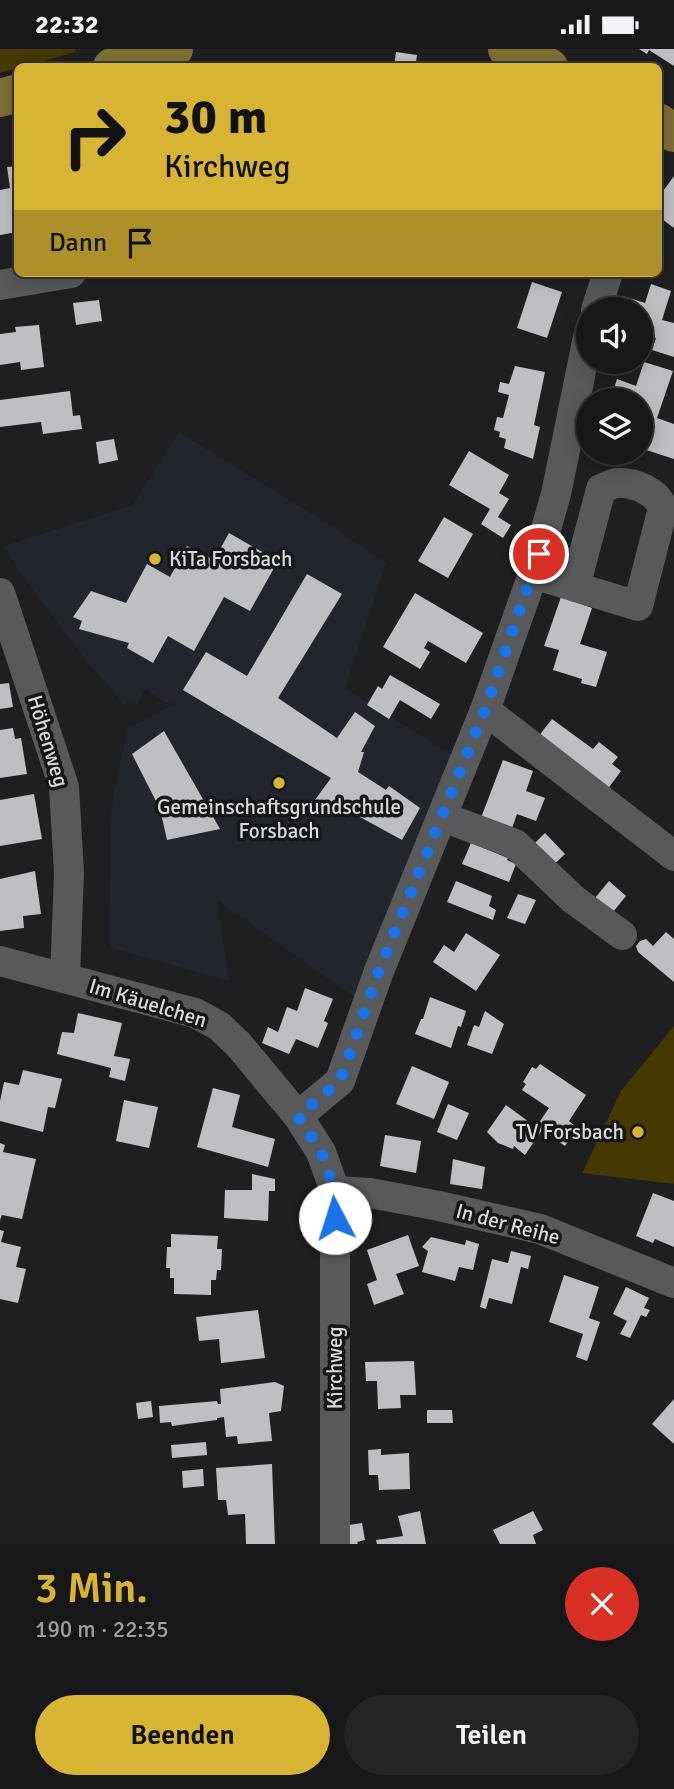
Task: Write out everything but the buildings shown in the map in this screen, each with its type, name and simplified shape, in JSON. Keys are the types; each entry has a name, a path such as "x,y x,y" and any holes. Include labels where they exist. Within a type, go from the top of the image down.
{"main road":[{"path":"126,63 174,49"},
{"path":"507,49 541,63"}],"street":[{"path":"0,285 47,277"},
{"path":"600,297 607,277"},
{"path":"298,1116 340,1081 379,971 485,710 533,574 556,494 580,374"},
{"path":"533,574 575,587"},
{"name":"Höhenweg","path":"0,593 64,787 69,873 65,978"},
{"path":"485,710 674,856"},
{"path":"443,817 515,844 573,899 622,935"},
{"name":"Im Käuelchen","path":"0,961 195,1013 219,1025 268,1077 298,1116 321,1152 335,1191"},
{"name":"In der Reihe","path":"335,1191 370,1193 425,1203 540,1229 674,1283"},
{"name":"Kirchweg","path":"335,1191 335,1544"}],"shaded area":[{"path":"0,49 75,49 76,52 36,63 14,63 14,69 0,73"},
{"name":"Gemeinschaftsgrundschule Forsbach","path":"179,432 322,520 386,563 345,688 453,756 360,1001 217,900 229,981 109,947 111,810 127,729 174,704 166,703 146,689 137,703 124,705 81,654 19,571 4,546 133,505"},
{"name":"TV Forsbach","path":"674,1026 674,1184 582,1173 621,1091"}],"place":[{"name":"KiTa Forsbach","path":"155,559"},
{"name":"Gemeinschaftsgrundschule Forsbach","path":"279,783"},
{"name":"TV Forsbach","path":"638,1132"}],"route":[{"path":"335,1218 335,1191 321,1152 298,1116 340,1081 379,971 485,710 539,554"}]}
